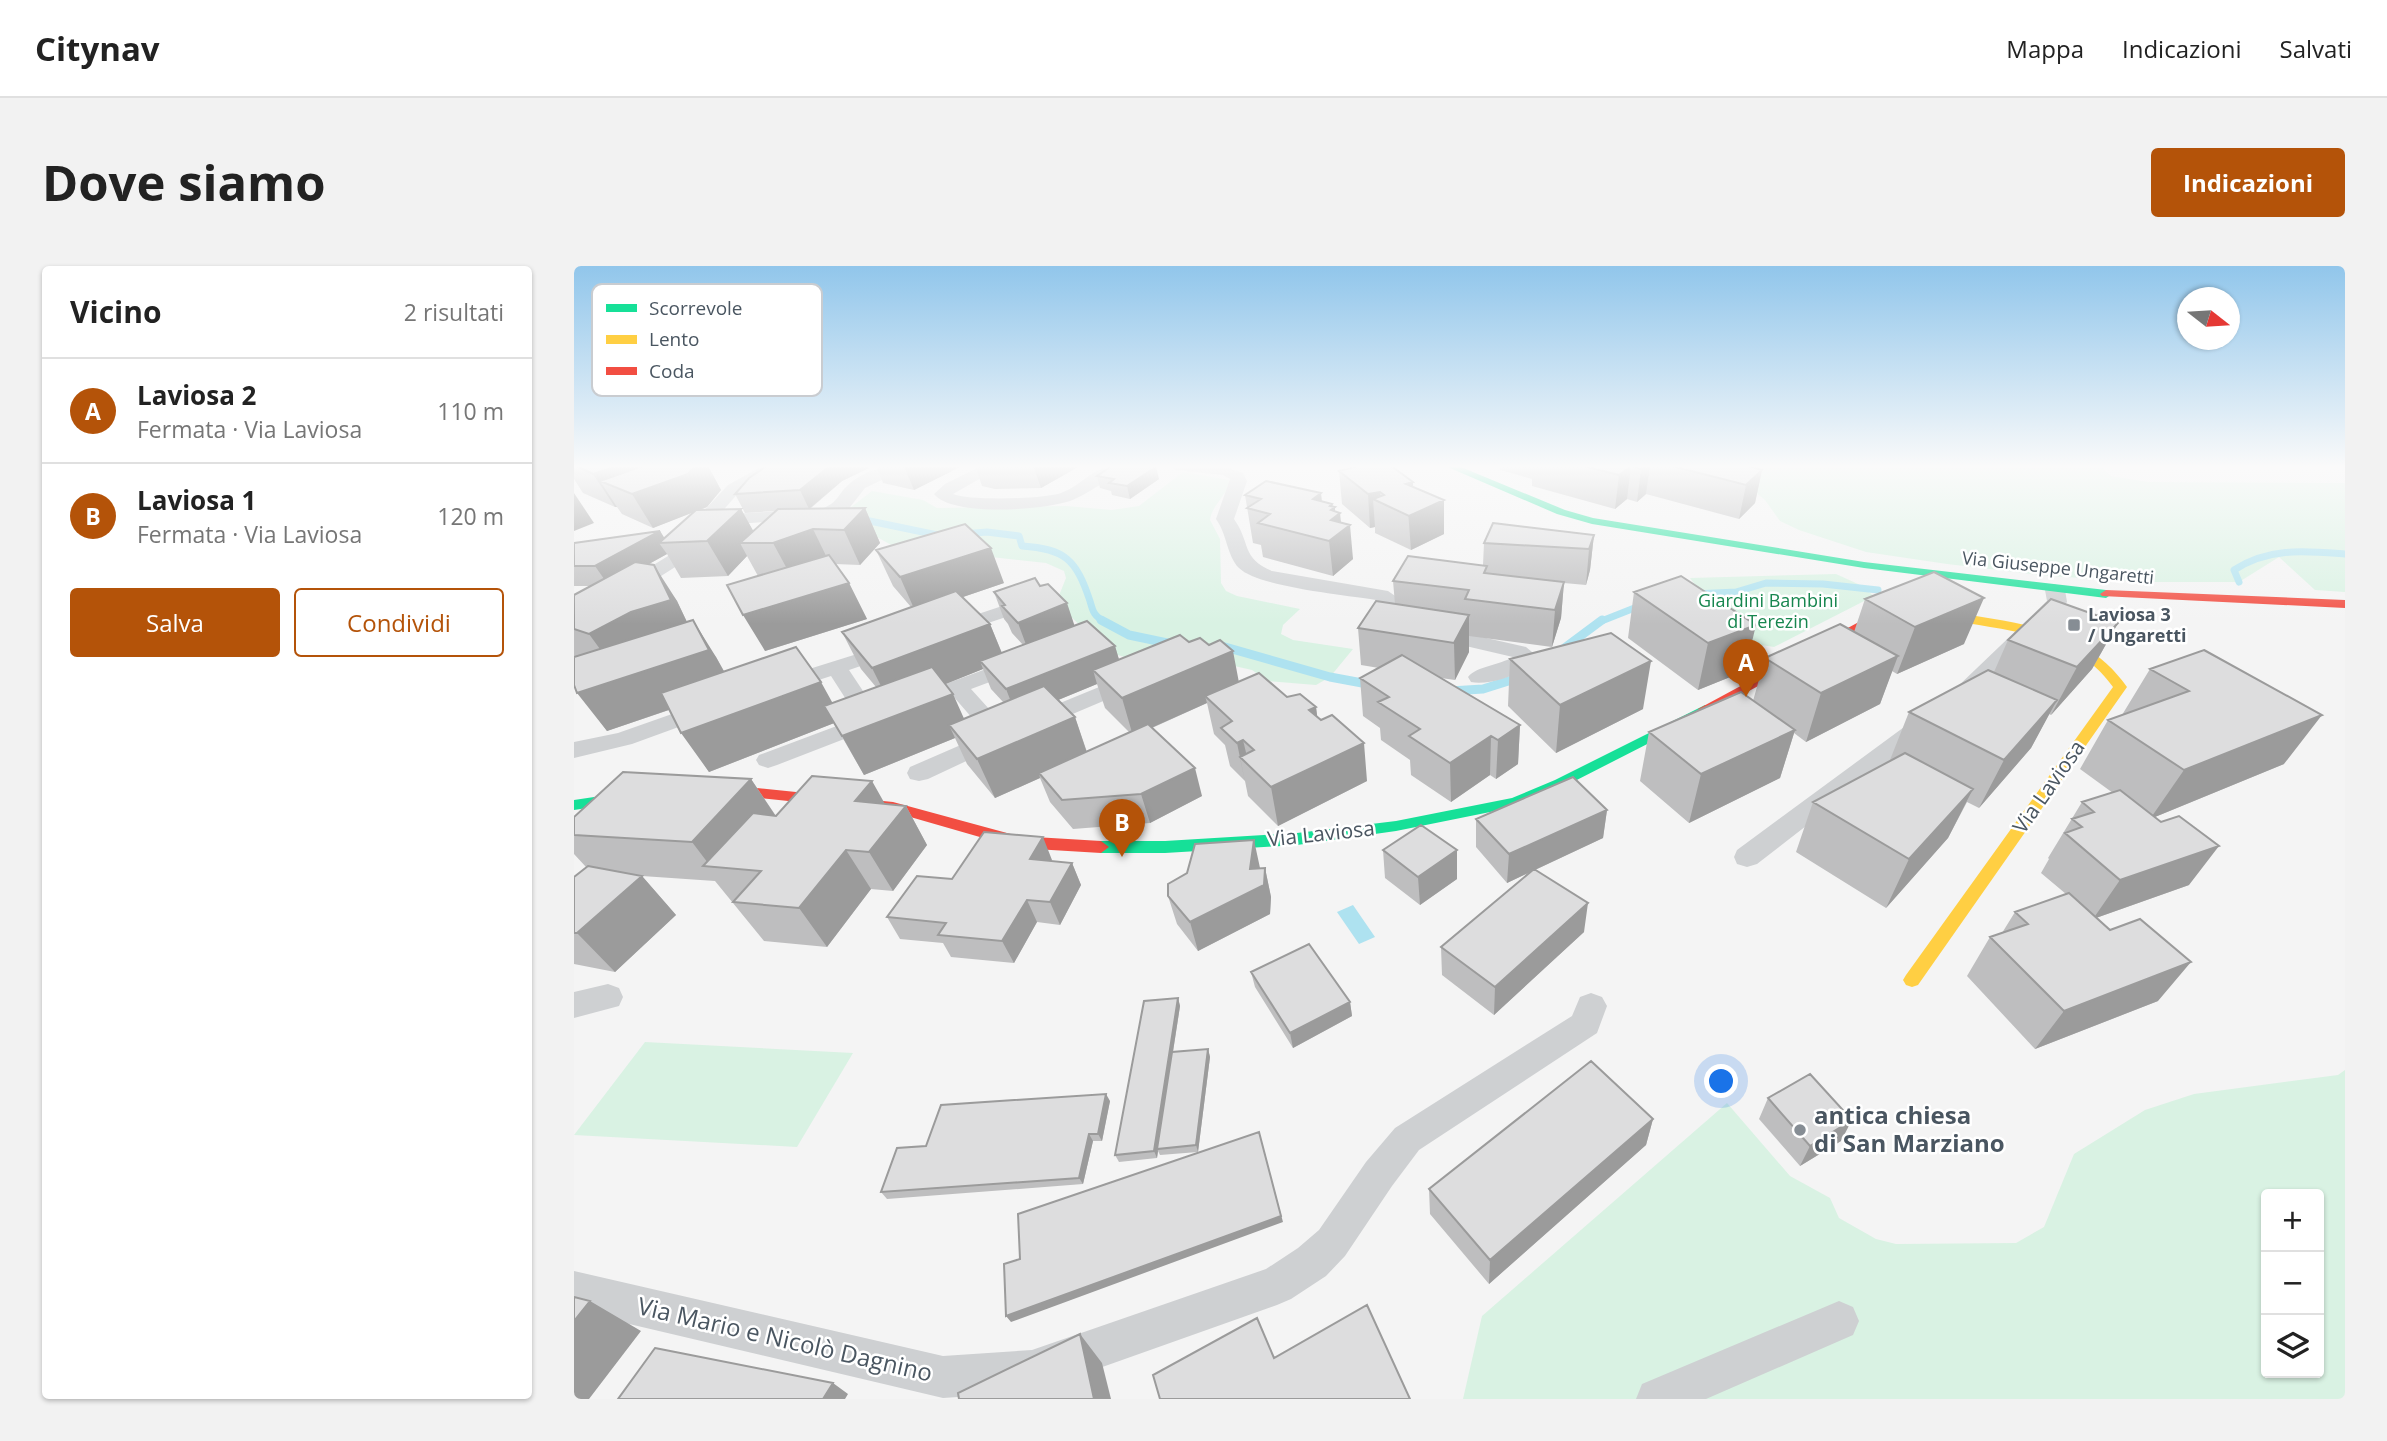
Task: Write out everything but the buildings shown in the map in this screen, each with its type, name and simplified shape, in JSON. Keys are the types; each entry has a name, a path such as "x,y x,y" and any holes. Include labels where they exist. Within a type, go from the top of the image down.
{"street":[{"path":"574,623 688,551 709,518"},
{"path":"670,540 700,528 786,518"},
{"path":"1225,518 1234,531 1240,561 1250,569 1267,576 1381,595 1391,600 1389,614 1384,618 1391,623 1519,651 1527,657 1511,667 1479,677"},
{"name":"Via Giuseppe Ungaretti","path":"1585,518 1630,529 1864,565 2056,590 2155,598 2345,604"},
{"path":"1748,857 1964,693 2026,629 2057,602 2056,590"},
{"path":"937,634 1039,600"},
{"name":"Via Laviosa","path":"692,789 866,803 906,810 1018,842 1073,847 1165,847 1297,839 1395,826 1515,802 1560,783 1739,692 1885,613 1919,611 2026,629 2071,644 2112,671 2120,687 1912,981"},
{"path":"757,693 912,642"},
{"path":"768,760 1032,658"},
{"path":"836,667 871,721"},
{"path":"919,773 1126,683"},
{"path":"957,687 1001,736"},
{"path":"574,750 624,739 733,701"},
{"path":"574,805 654,793"},
{"path":"574,1005 608,997"},
{"path":"1277,1284 1312,1262 1332,1243 1379,1174 1407,1139 1586,1024 1591,1006"},
{"name":"Via Mario e Nicolò Dagnino","path":"574,1290 943,1377 1032,1371 1277,1284"},
{"path":"1657,1399 1839,1321"}],"green space":[{"path":"837,518 1210,518 1220,539 1221,583 1226,591 1237,596 1300,609 1283,625 1281,634 1293,640 1353,649 1330,677 1316,685 1268,681 1252,670 1221,663 1155,667 1118,655 1096,640 1056,603 1066,578 1064,571 1046,563 893,546 877,537 731,532 833,521"},
{"path":"1778,518 2345,518 2345,592 2315,590 2279,557 2239,582 2145,582 2050,576 1866,552 1780,521"},
{"name":"Giardini Bambini di Terezin","path":"1836,574 1858,584 1874,596 1774,647 1749,643 1720,618 1690,578"},
{"path":"645,1042 853,1053 797,1147 574,1135"},
{"path":"2345,1070 2345,1399 1463,1399 1482,1316 1727,1103 1790,1176 1830,1198 1839,1218 1876,1239 1896,1244 2016,1243 2044,1227 2074,1154 2145,1110 2194,1094 2338,1075"}],"water":[{"path":"1353,905 1375,937 1359,944 1337,912"}],"waterway":[{"path":"857,521 865,520 942,536"},
{"path":"963,534 987,532 1019,536 1022,546 1059,554 1074,566 1094,613 1105,622"},
{"path":"2239,582 2234,570 2260,557 2288,552 2345,554"},
{"path":"1694,594 1736,592 1766,583 1823,584 1878,590"},
{"path":"1600,622 1642,605"},
{"path":"1101,620 1129,635 1172,644"},
{"path":"1559,652 1600,622"},
{"path":"1218,645 1330,677 1373,685"},
{"path":"1450,691 1483,689 1521,677"}],"traffic: fast":[{"path":"1581,518 1864,565 2106,594"},
{"path":"1101,847 1165,847 1297,839 1396,826 1515,802 1560,783 1705,709"},
{"path":"574,805 641,795"}],"traffic: slow":[{"path":"1912,980 2120,687 2107,669 2090,654 2069,643 2020,628 1950,616"}],"traffic: jam":[{"path":"2106,594 2345,604"},
{"path":"1705,709 1885,613 1919,611 1950,616"},
{"path":"709,788 893,807 1018,842 1101,847"}],"place":[{"name":"Laviosa 3 / Ungaretti","path":"2074,625"},
{"name":"Laviosa 2","path":"1746,697"},
{"name":"Laviosa 1","path":"1122,857"},
{"name":"antica chiesa di San Marziano","path":"1800,1130"}]}
